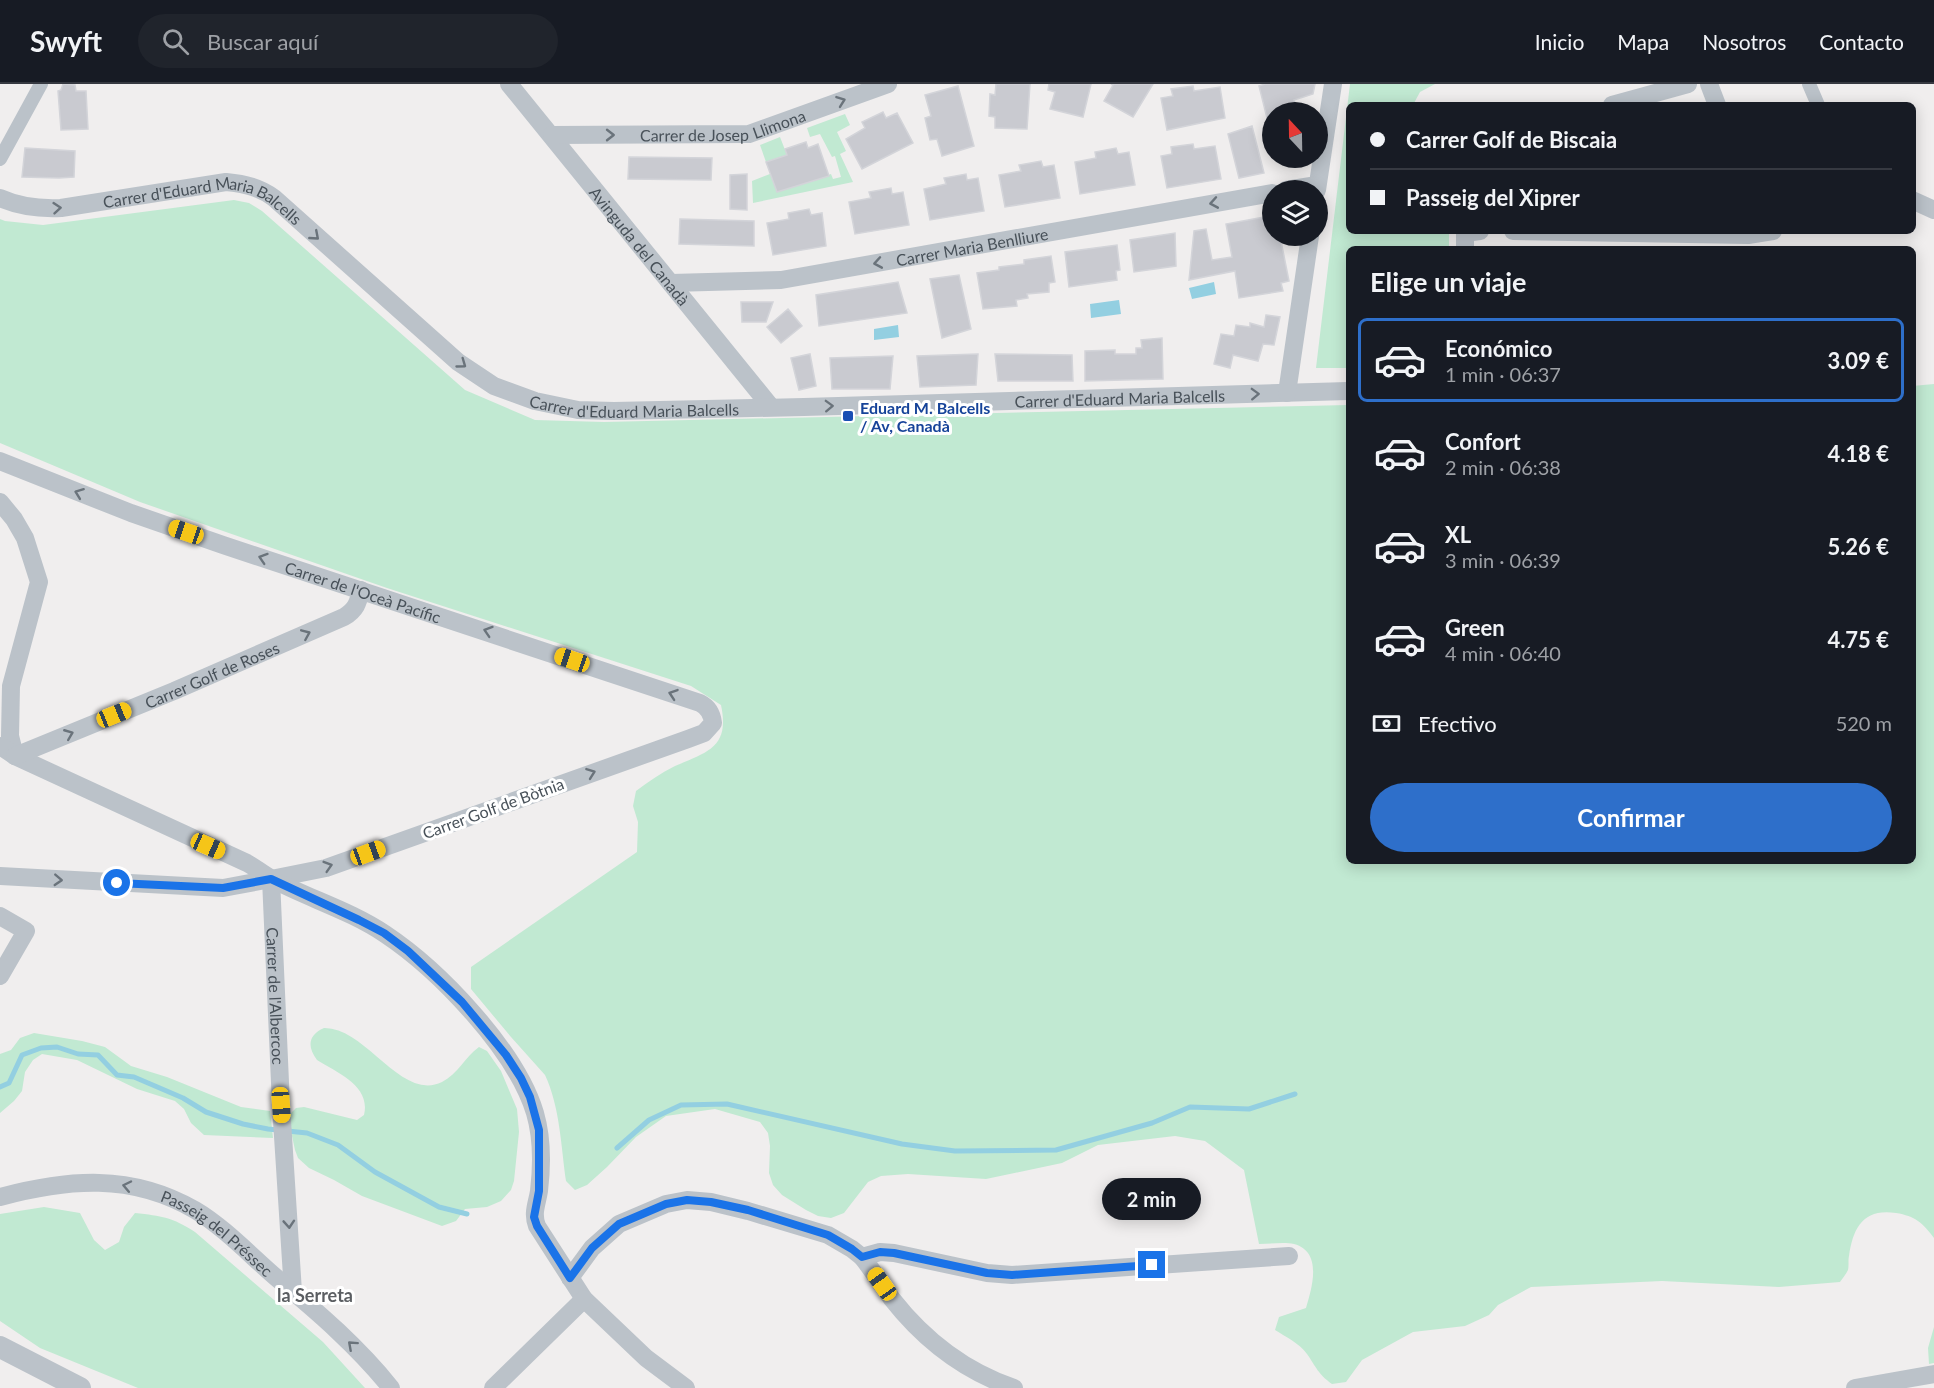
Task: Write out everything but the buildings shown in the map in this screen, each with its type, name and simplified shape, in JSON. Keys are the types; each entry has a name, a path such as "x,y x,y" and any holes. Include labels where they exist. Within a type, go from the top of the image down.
{"street":[{"path":"0,159 41,84"},
{"name":"Avinguda del Canadà","path":"509,84 771,407"},
{"name":"Carrer de Josep Llimona","path":"552,135 749,134 888,84"},
{"path":"1318,180 1333,84"},
{"path":"1623,102 1688,84"},
{"path":"1709,84 1717,102"},
{"path":"1809,84 1817,102"},
{"name":"Carrer d'Eduard Maria Balcells","path":"0,198 16,205 44,209 226,182 250,185 264,190 458,362 494,386 535,401 578,410 614,411 1346,391"},
{"name":"Carrer Maria Benlliure","path":"671,283 781,280 1262,195"},
{"path":"1916,202 1934,210"},
{"path":"1689,234 1772,236"},
{"path":"1287,393 1309,246"},
{"name":"Carrer de l'Oceà Pacífic","path":"0,461 131,513 700,703 709,711 712,720 710,727"},
{"path":"0,502 14,519 25,538 39,582 11,686 10,736 7,751 246,863 271,879 384,933 425,965 506,1055 530,1097 539,1130 539,1191 534,1217 537,1226 584,1299 646,1358 686,1388"},
{"name":"Carrer Golf de Roses","path":"7,751 174,691 344,617 358,605 361,590"},
{"name":"Carrer Golf de Bòtnia","path":"0,876 223,888 326,868 688,739 710,727"},
{"name":"Carrer de l'Albercoc","path":"271,879 281,1105 293,1292"},
{"path":"0,916 26,931 0,976"},
{"name":"Passeig del Préssec","path":"0,1197 72,1182 104,1182 146,1190 180,1203 209,1220 293,1292 359,1352 391,1388"},
{"path":"570,1278 592,1248 619,1224 666,1204 687,1200 711,1202 748,1210 828,1235 852,1249 862,1257 894,1300 934,1344 964,1366 990,1380 1014,1388"},
{"path":"862,1257 880,1252 894,1253 987,1273 1012,1275 1289,1256"},
{"path":"493,1388 584,1299"},
{"path":"0,1347 80,1388"},
{"path":"1855,1388 1934,1374"}],"green space":[{"path":"1350,84 1435,84 1420,92 1415,102 1348,102"},
{"path":"845,114 850,125 837,132 846,151 840,154 853,182 753,203 752,181 770,174 777,192 831,174 833,179 841,177 835,156 832,157 820,134 810,137 807,128"},
{"path":"1346,117 1346,234 1449,234 1449,246 1346,246 1346,368 1316,368"},
{"path":"780,137 787,155 766,162 760,145"},
{"path":"234,200 249,203 262,211 465,390 535,420 604,422 1346,405 1346,864 1916,864 1916,386 1934,384 1934,1238 1922,1224 1908,1216 1885,1212 1868,1217 1857,1228 1851,1246 1848,1270 1840,1282 1779,1287 1662,1281 1531,1287 1498,1305 1489,1315 1465,1326 1413,1332 1362,1360 1346,1382 1332,1384 1320,1374 1300,1347 1275,1330 1279,1317 1306,1308 1313,1271 1309,1254 1294,1244 1259,1244 1244,1170 1205,1141 1175,1136 1098,1145 1062,1163 986,1179 908,1174 881,1176 868,1182 844,1213 831,1218 818,1216 806,1210 782,1195 773,1185 769,1173 768,1133 760,1122 715,1109 666,1116 636,1137 587,1185 575,1190 566,1181 557,1113 545,1075 471,989 471,967 637,852 638,822 633,806 636,791 675,766 714,746 722,730 721,705 691,686 387,588 140,502 0,443 0,219 43,225"},
{"path":"324,1028 339,1031 354,1039 412,1082 427,1085 448,1079 479,1047 487,1051 501,1071 517,1109 519,1132 514,1181 511,1190 501,1201 487,1207 465,1209 456,1221 442,1226 362,1196 309,1168 298,1158 289,1122 290,1114 296,1108 304,1107 357,1120 364,1115 363,1096 358,1088 343,1075 317,1060 314,1055 311,1046 312,1038"},
{"path":"34,1033 105,1047 131,1066 167,1077 241,1107 270,1111 273,1138 204,1135 191,1123 184,1109 175,1101 137,1089 77,1060 42,1054 33,1060 25,1072 22,1091 0,1113 0,1054 11,1050 20,1038"},
{"path":"44,1207 80,1213 94,1240 105,1250 119,1242 124,1227 135,1213 153,1215 180,1223 195,1232 323,1342 365,1388 138,1388 40,1348 0,1321 0,1214"},
{"path":"1934,1327 1934,1363 1929,1364 1928,1348"}],"water":[{"path":"1214,282 1216,294 1192,299 1189,288"},
{"path":"1119,300 1121,314 1091,318 1090,304"},
{"path":"898,325 899,337 874,340 874,329"}],"waterway":[{"path":"0,1087 9,1083 22,1055 41,1048 57,1047 78,1054 98,1055 117,1075 134,1077 183,1098 206,1112 243,1124 307,1133 338,1145 375,1172 439,1207 467,1214"},
{"path":"617,1148 649,1120 681,1105 727,1104 902,1144 955,1151 1056,1150 1152,1123 1190,1107 1249,1109 1295,1094"}],"place":[{"name":"Eduard M. Balcells / Av, Canadà","path":"848,416"}],"district":[{"name":"la Serreta","path":"315,1295"}],"route":[{"path":"117,883 223,888 271,879 384,933 425,965 462,1002 506,1055 530,1097 539,1130 540,1149 539,1191 534,1217 537,1226 570,1278 592,1248 619,1224 666,1204 687,1200 699,1200 748,1210 828,1235 862,1257 880,1252 894,1253 987,1273 1012,1275 1152,1265"}]}
